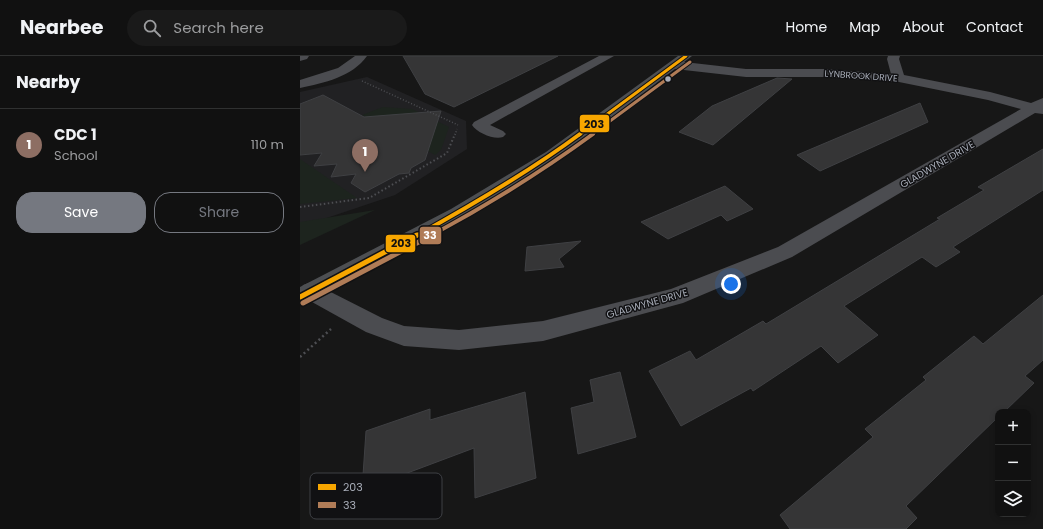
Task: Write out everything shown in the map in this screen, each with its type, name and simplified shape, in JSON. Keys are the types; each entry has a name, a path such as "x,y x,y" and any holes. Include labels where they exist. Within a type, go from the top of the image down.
{"main road":[{"path":"306,294 464,209 552,154 680,61"}],"street":[{"path":"300,84 321,79 351,67 361,56"},
{"path":"498,134 479,125 608,56"},
{"path":"894,56 893,59 899,78"},
{"name":"LYNBROOK DRIVE","path":"680,61 746,73 826,73 899,78 1040,107"},
{"name":"GLADWYNE DRIVE","path":"306,294 404,336 459,340 543,331 675,298 785,252 1040,107"}],"path":[{"path":"300,207 369,198 447,153 459,126 355,78"},
{"path":"300,357 351,312"}],"shaded area":[{"path":"367,77 466,121 467,149 395,195 300,227 300,92"},
{"path":"383,107 412,109 449,127 441,150 435,155 362,115"},
{"path":"300,159 357,198 300,204"},
{"path":"375,210 300,245 300,222"}],"building":[{"path":"403,56 558,56 454,107 425,94"},
{"path":"777,78 792,79 713,145 679,132 712,106"},
{"path":"323,95 364,117 441,111 425,160 411,168 409,173 399,174 365,192 351,183 356,174 331,177 337,164 314,166 322,153 300,155 300,104"},
{"path":"920,103 928,122 820,171 797,155"},
{"path":"1043,149 1043,190 953,247 960,252 936,267 922,257 844,306 878,335 838,363 821,346 753,391 751,388 681,426 649,371 690,351 696,360 763,321 766,324 940,219 937,218 984,190 978,187"},
{"path":"725,186 753,209 727,221 721,215 668,239 641,222"},
{"path":"581,241 559,259 564,267 525,271 527,247"},
{"path":"1043,295 1043,360 1025,376 1034,383 1007,409 995,409 995,420 906,506 917,518 906,529 790,529 780,515 873,437 865,429 926,380 923,377 974,336 983,344"},
{"path":"620,372 636,437 578,454 571,408 594,402 590,380"},
{"path":"525,392 536,478 475,498 474,448 407,473 363,473 366,431 430,409 430,420"}],"transit line":[{"name":"203","path":"300,297 458,213 552,155 686,56"},
{"name":"33","path":"303,303 461,219 556,161 690,62"}],"place":[{"name":"CDC 1","path":"365,172"}]}
